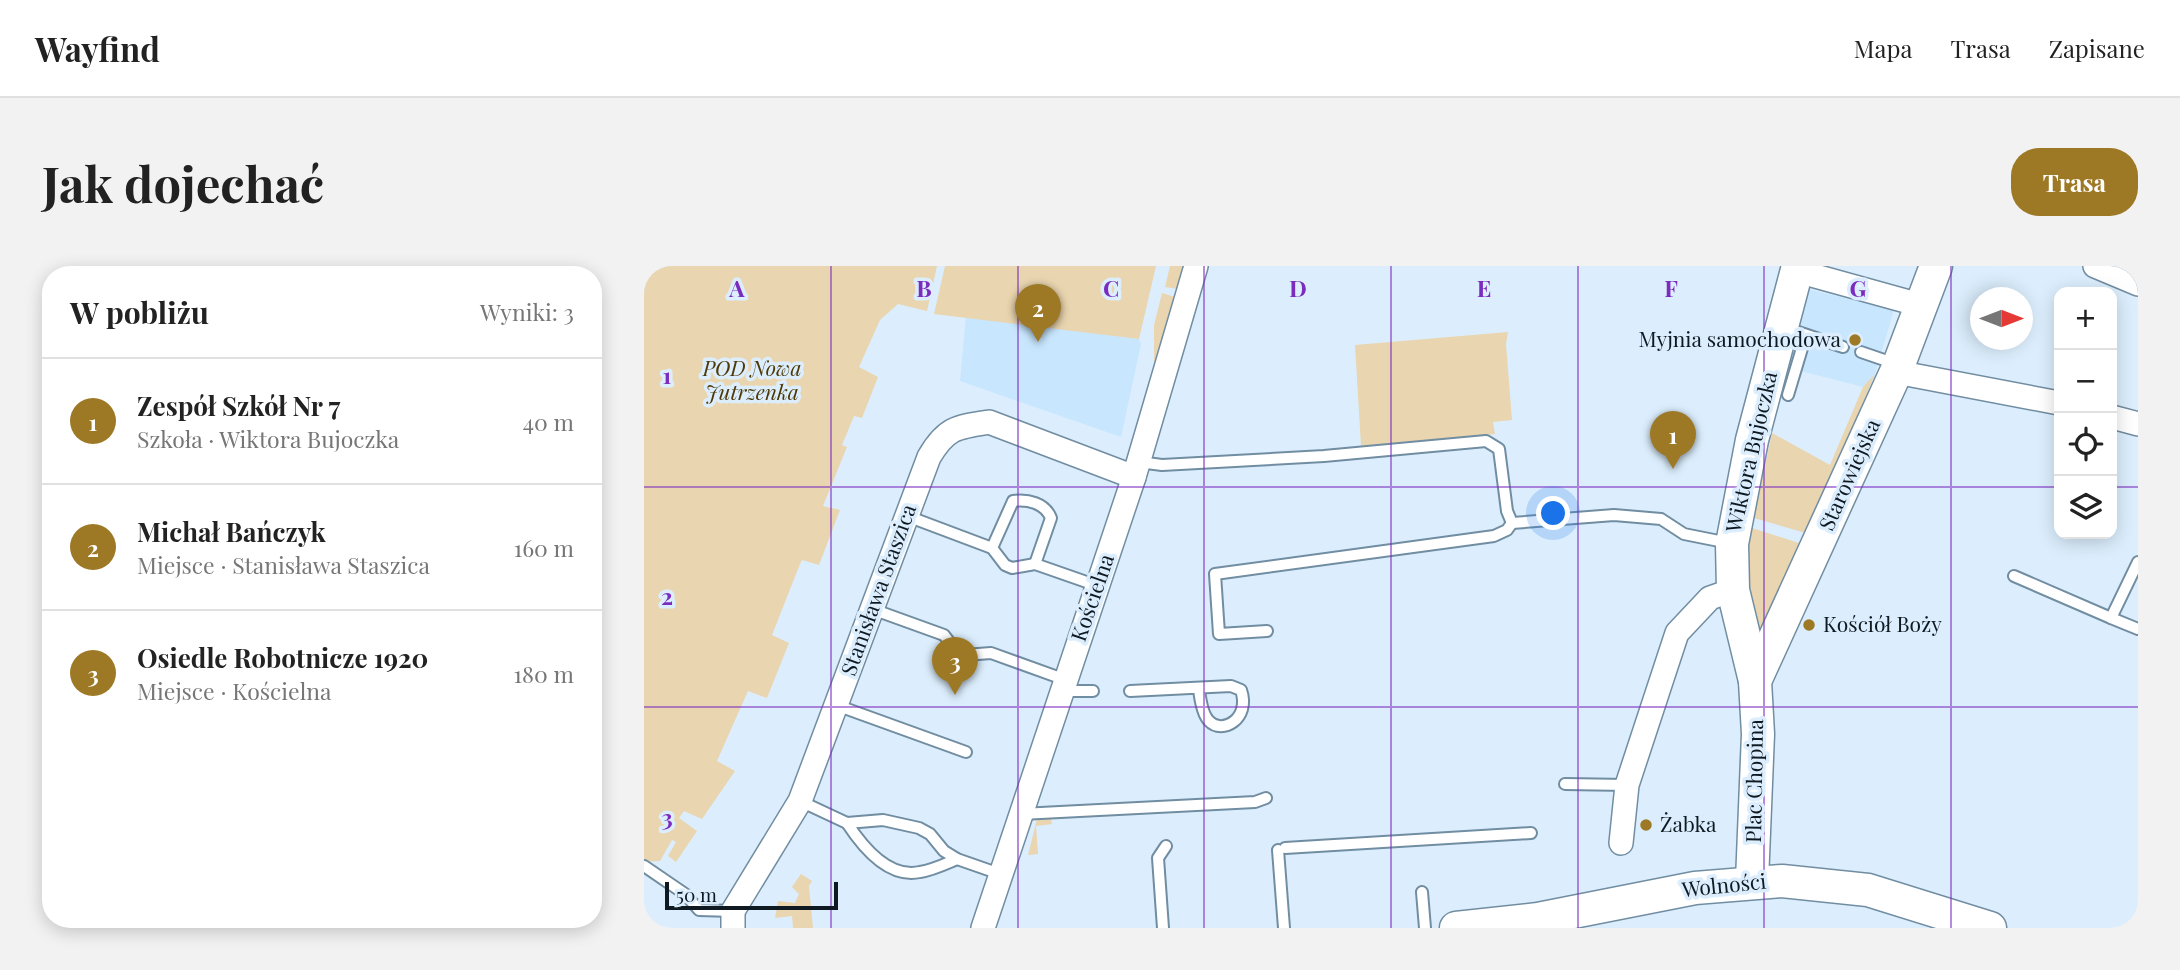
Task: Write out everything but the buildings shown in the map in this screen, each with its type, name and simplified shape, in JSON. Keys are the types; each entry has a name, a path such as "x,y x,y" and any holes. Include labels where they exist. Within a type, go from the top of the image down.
{"street":[{"name":"Kościelna","path":"983,928 1137,469 1196,266"},
{"name":"Starowiejska","path":"1755,681 1897,368 1936,266"},
{"path":"2095,266 2138,284"},
{"path":"1797,268 1920,305"},
{"name":"Wiktora Bujoczka","path":"1755,681 1732,590 1732,544 1752,440 1794,331 1797,268"},
{"path":"1897,368 2054,402"},
{"path":"2117,418 2138,424"},
{"name":"Stanisława Staszica","path":"733,920 800,801 929,457 942,436 989,422 1137,469"},
{"path":"1621,843 1627,785 1677,633 1710,598 1732,590"},
{"name":"Plac Chopina","path":"1752,881 1758,734 1755,681"},
{"name":"Wolności","path":"1456,928 1538,919 1695,888 1752,881 1841,886 1920,917 1990,928"}],"lane":[{"path":"1788,395 1794,331 1843,347"},
{"path":"1861,352 1897,368"},
{"path":"1137,469 1486,441 1499,449 1507,511 1512,523"},
{"path":"992,548 1013,500 1038,504 1048,510 1051,518 1035,564"},
{"path":"1267,631 1219,634 1215,574 1494,536 1507,530 1512,523 1614,515 1661,519 1684,534 1732,544"},
{"path":"907,516 992,548 1005,565 1012,568 1035,564 1098,586"},
{"path":"2111,618 2138,562"},
{"path":"2014,576 2138,629"},
{"path":"872,609 944,635 953,647 965,655 991,653 1064,686 1093,691"},
{"path":"1130,691 1199,688 1237,688 1244,697 1243,714 1239,720 1220,725 1212,724 1206,719 1199,688"},
{"path":"836,705 965,752"},
{"path":"1564,784 1627,785"},
{"path":"1021,814 1165,808 1255,802 1266,798"},
{"path":"800,801 847,823 883,820 919,828 930,834 944,851 957,859 1000,874"},
{"path":"847,823 864,848 892,869 919,873 957,859"},
{"path":"1284,928 1282,849 1531,833"},
{"path":"1418,840 1419,854"},
{"path":"1163,928 1158,858 1166,846"},
{"path":"644,866 685,894 699,910 733,920"},
{"path":"1422,892 1425,928"}],"shaded area":[{"path":"1808,289 1894,310 1875,374 1863,387 1789,368"},
{"path":"966,316 1139,339 1141,344 1121,437 960,381"}],"green space":[{"name":"POD Nowa Jutrzenka","path":"644,266 937,266 927,311 898,304 880,320 859,367 878,377 862,418 854,416 842,445 847,447 823,506 840,510 819,565 802,560 772,635 789,643 767,698 748,691 717,761 735,771 702,819 684,811 679,818 697,831 676,862 668,856 676,842 672,840 660,861 644,862"},
{"path":"945,266 1156,266 1139,339 934,314"},
{"path":"1170,266 1184,266 1178,289 1165,287"},
{"path":"1162,293 1175,297 1154,369 1154,325"},
{"path":"1508,332 1506,344 1512,420 1493,422 1495,434 1361,446 1355,345"},
{"path":"1875,374 1809,534 1754,518 1772,433 1830,465 1863,387"},
{"path":"1749,527 1802,544 1759,636 1748,582"},
{"path":"1037,819 1051,819 1052,824 1036,826 1038,854 1028,855"},
{"path":"801,874 812,881 809,886 813,928 793,928 792,916 775,918 778,901 795,903 799,894 792,887"}],"place":[{"name":"Myjnia samochodowa","path":"1855,340"},
{"name":"Michał Bańczyk","path":"1038,342"},
{"name":"Zespół Szkół Nr 7","path":"1673,469"},
{"name":"Kościół Boży","path":"1809,625"},
{"name":"Osiedle Robotnicze 1920","path":"955,695"},
{"name":"Żabka","path":"1646,825"}]}
